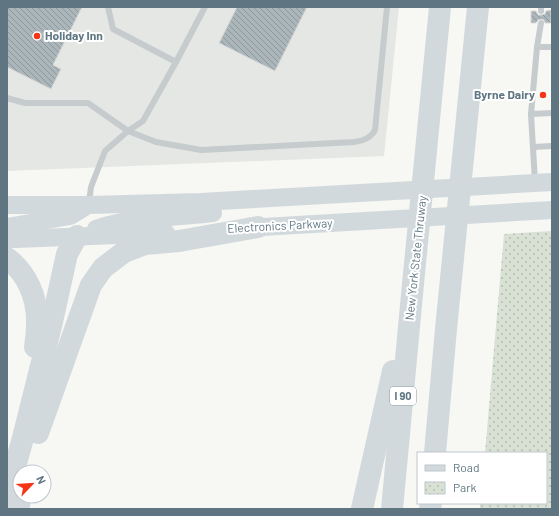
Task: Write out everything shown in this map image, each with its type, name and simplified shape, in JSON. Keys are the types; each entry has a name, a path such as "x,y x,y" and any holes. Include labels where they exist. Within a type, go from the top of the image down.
{"highway":[{"name":"New York State Thruway","path":"392,509 440,7"},
{"path":"435,452 478,7"},
{"path":"7,495 91,285 103,268 124,252 145,244 179,241 258,227"},
{"path":"30,435 67,254 77,236"},
{"path":"7,258 15,265 30,286 36,306 38,326 28,464"},
{"path":"362,509 390,384 402,321 413,284"}],"main road":[{"path":"7,205 201,202 543,183"},
{"path":"77,236 120,222 239,211 323,196"},
{"path":"7,227 70,216 89,204"},
{"path":"77,236 89,204"},
{"name":"Electronics Parkway","path":"7,238 180,232 552,210"}],"lane":[{"path":"108,7 113,30 176,62"},
{"path":"89,204 91,187 105,151 128,131 143,121 205,7"},
{"path":"7,98 25,103 88,103 128,131 156,142 201,150 362,141 373,134 376,130 387,7"},
{"path":"541,23 531,114 533,147 543,183"},
{"path":"538,47 552,46"},
{"path":"531,114 552,113"},
{"path":"533,147 552,146"}],"shaded area":[{"path":"7,7 399,7 384,156 7,171"}],"green space":[{"path":"552,231 552,509 480,509 480,504 547,504 547,452 485,452 504,234"}],"building":[{"name":"Holiday Inn","path":"7,7 82,7 53,65 61,69 51,89 7,67"},
{"path":"237,7 307,7 275,71 219,43"},
{"path":"551,10 551,23 545,23 544,20 541,19 536,23 531,23 531,11 536,11 538,15 541,15 545,14 546,11"}],"place":[{"name":"Holiday Inn","path":"37,36"},
{"name":"Byrne Dairy","path":"543,95"}]}
